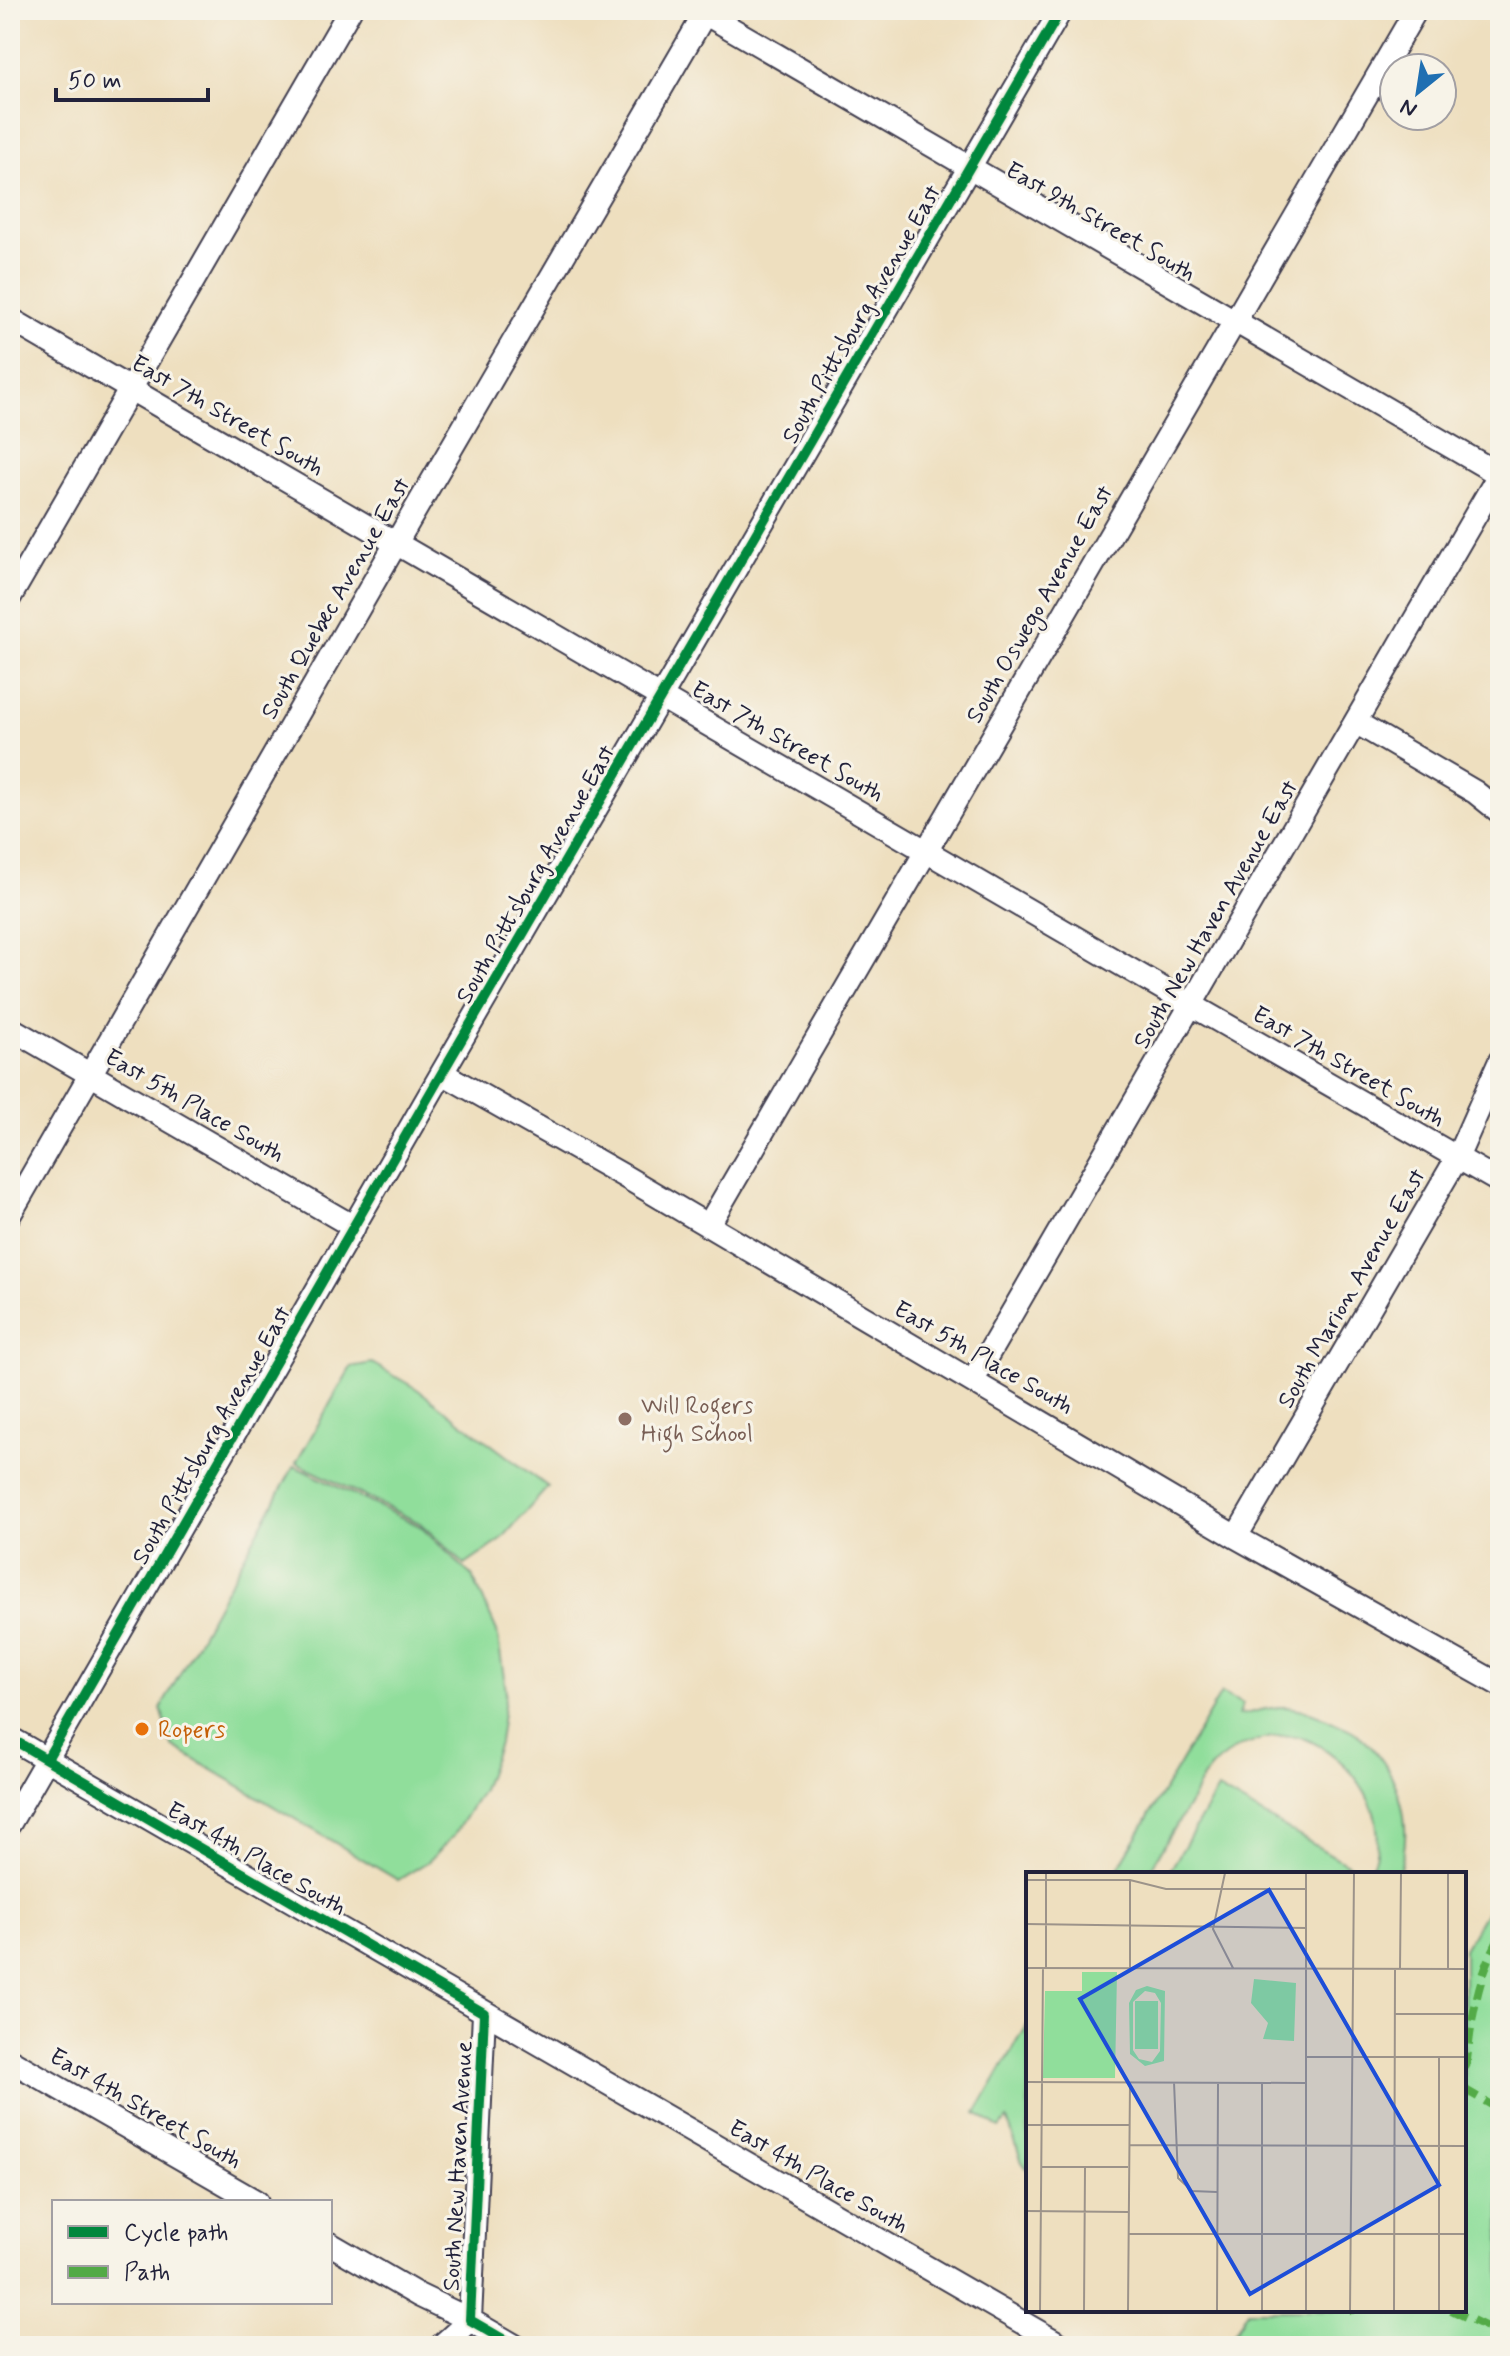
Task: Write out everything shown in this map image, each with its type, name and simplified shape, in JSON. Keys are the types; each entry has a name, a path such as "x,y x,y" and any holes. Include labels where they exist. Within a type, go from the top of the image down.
{"street":[{"path":"10,597 350,10"},
{"name":"South Pittsburg Avenue East","path":"10,1823 442,1073 1061,10"},
{"name":"South Oswego Avenue East","path":"708,1226 1416,10"},
{"name":"East 9th Street South","path":"704,11 969,168 1500,474"},
{"name":"South Quebec Avenue East","path":"10,1214 704,11"},
{"name":"East 7th Street South","path":"10,319 1500,1182"},
{"name":"South New Haven Avenue East","path":"973,1380 1500,474"},
{"path":"1357,723 1475,792 1500,812"},
{"name":"East 5th Place South","path":"10,1028 354,1227"},
{"name":"South Marion Avenue East","path":"1236,1537 1457,1158 1500,1061"},
{"name":"East 5th Place South","path":"442,1073 973,1380 1236,1537 1500,1685"},
{"name":"East 4th Place South","path":"10,1738 1063,2346"},
{"name":"South New Haven Avenue","path":"441,2346 470,2320 484,2013"},
{"name":"East 4th Street South","path":"10,2060 254,2200"},
{"path":"332,2245 515,2346"}],"green space":[{"path":"372,1363 417,1389 548,1487 500,1541 465,1565 420,1523 296,1463 351,1367"},
{"path":"294,1466 420,1526 473,1577 497,1631 506,1691 499,1743 482,1790 454,1835 429,1861 398,1880 172,1746 161,1708"},
{"path":"1221,1693 1243,1704 1239,1715 1289,1707 1323,1717 1352,1731 1372,1747 1384,1763 1400,1798 1405,1836 1399,1872 1369,1872 1376,1853 1374,1812 1353,1774 1337,1758 1300,1737 1267,1738 1235,1749 1208,1771 1149,1872 1116,1872"},
{"path":"1218,1789 1354,1868 1352,1872 1169,1872"},
{"path":"1500,1888 1500,2346 1226,2346 1247,2312 1466,2312 1466,1946"},
{"path":"1026,2027 1026,2167 1007,2119 1000,2128 976,2113"}],"marked path":[{"path":"1466,2063 1481,1981 1500,1937"},
{"path":"1466,2090 1500,2110"},
{"path":"1455,2312 1500,2333"}],"cycle path":[{"path":"47,1759 1061,10"},
{"path":"10,1738 484,2013 470,2320 515,2346"}],"place":[{"name":"Will Rogers High School","path":"625,1419"},
{"name":"Ropers","path":"142,1729"}]}
